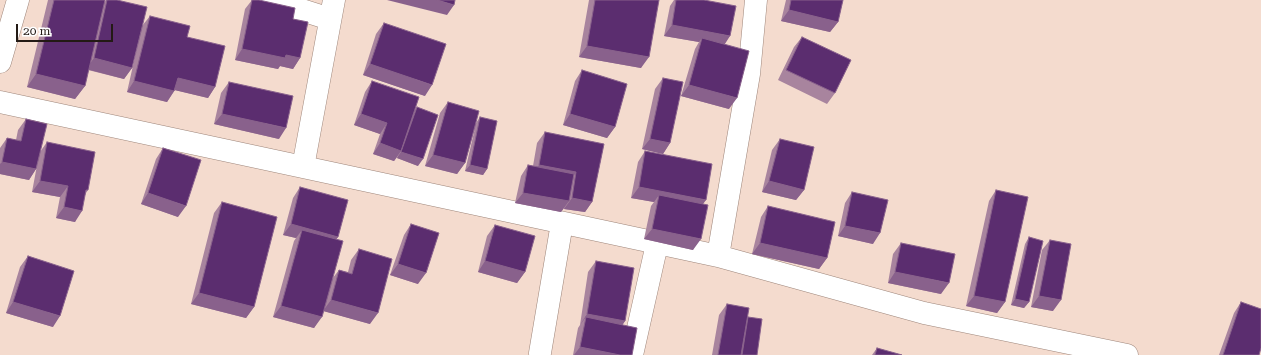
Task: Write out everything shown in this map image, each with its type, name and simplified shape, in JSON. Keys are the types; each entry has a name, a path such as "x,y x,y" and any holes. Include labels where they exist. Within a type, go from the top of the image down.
{"street":[{"path":"0,62 18,0"},
{"path":"270,0 332,10 303,167"},
{"path":"718,256 749,74 756,0"},
{"path":"0,102 718,256 924,313 1075,343 1127,355"},
{"path":"540,353 562,223"},
{"path":"632,355 657,244"}],"building":[{"path":"54,0 105,0 85,86 36,74"},
{"path":"107,0 117,0 147,7 132,68 94,58"},
{"path":"252,0 259,0 295,8 293,19 308,22 300,58 286,55 285,58 242,49"},
{"path":"437,0 455,0 454,5"},
{"path":"595,0 659,0 649,57 587,46"},
{"path":"676,0 704,0 736,6 730,36 672,25"},
{"path":"791,0 843,0 838,22 789,10"},
{"path":"150,16 190,26 187,37 225,46 215,87 178,78 174,91 134,81"},
{"path":"384,23 446,44 432,85 370,64"},
{"path":"802,37 851,60 835,93 786,70"},
{"path":"702,38 749,51 737,98 689,85"},
{"path":"582,70 627,84 615,127 570,114"},
{"path":"663,78 683,82 670,143 650,139"},
{"path":"372,81 419,97 401,151 380,143 387,123 361,114"},
{"path":"229,82 293,96 286,128 222,114"},
{"path":"448,102 479,111 465,163 433,155"},
{"path":"417,107 438,115 423,159 401,152"},
{"path":"480,117 497,121 487,169 470,165"},
{"path":"26,119 47,124 36,169 2,162 7,138 21,141"},
{"path":"545,132 604,144 592,202 572,198 576,172 539,165"},
{"path":"780,139 814,147 804,190 769,181"},
{"path":"47,142 95,152 88,190 86,190 82,211 64,207 68,186 40,181"},
{"path":"163,148 201,160 186,206 148,193"},
{"path":"645,151 712,164 706,200 639,187"},
{"path":"528,165 574,174 569,201 523,193"},
{"path":"300,187 348,200 338,237 291,224"},
{"path":"996,190 1028,197 1005,302 974,296"},
{"path":"852,192 888,200 880,233 845,226"},
{"path":"659,195 708,205 701,239 652,229"},
{"path":"222,202 277,217 254,307 199,293"},
{"path":"768,206 835,222 827,258 760,243"},
{"path":"411,224 439,233 426,273 398,264"},
{"path":"495,225 535,236 525,272 485,261"},
{"path":"302,230 343,241 322,317 281,306"},
{"path":"1029,237 1043,241 1029,302 1015,299"},
{"path":"1050,240 1071,244 1061,300 1039,296"},
{"path":"901,243 955,254 949,283 895,272"},
{"path":"359,249 392,259 378,313 331,300 339,270 352,274"},
{"path":"28,256 74,271 60,316 13,302"},
{"path":"596,261 634,268 625,321 587,314"},
{"path":"1241,302 1261,309 1261,348 1259,355 1223,355"},
{"path":"727,304 749,308 741,355 718,355"},
{"path":"586,317 637,328 632,355 620,355 580,347"},
{"path":"748,317 762,319 757,355 742,355"},
{"path":"877,348 902,355 875,355"}]}
